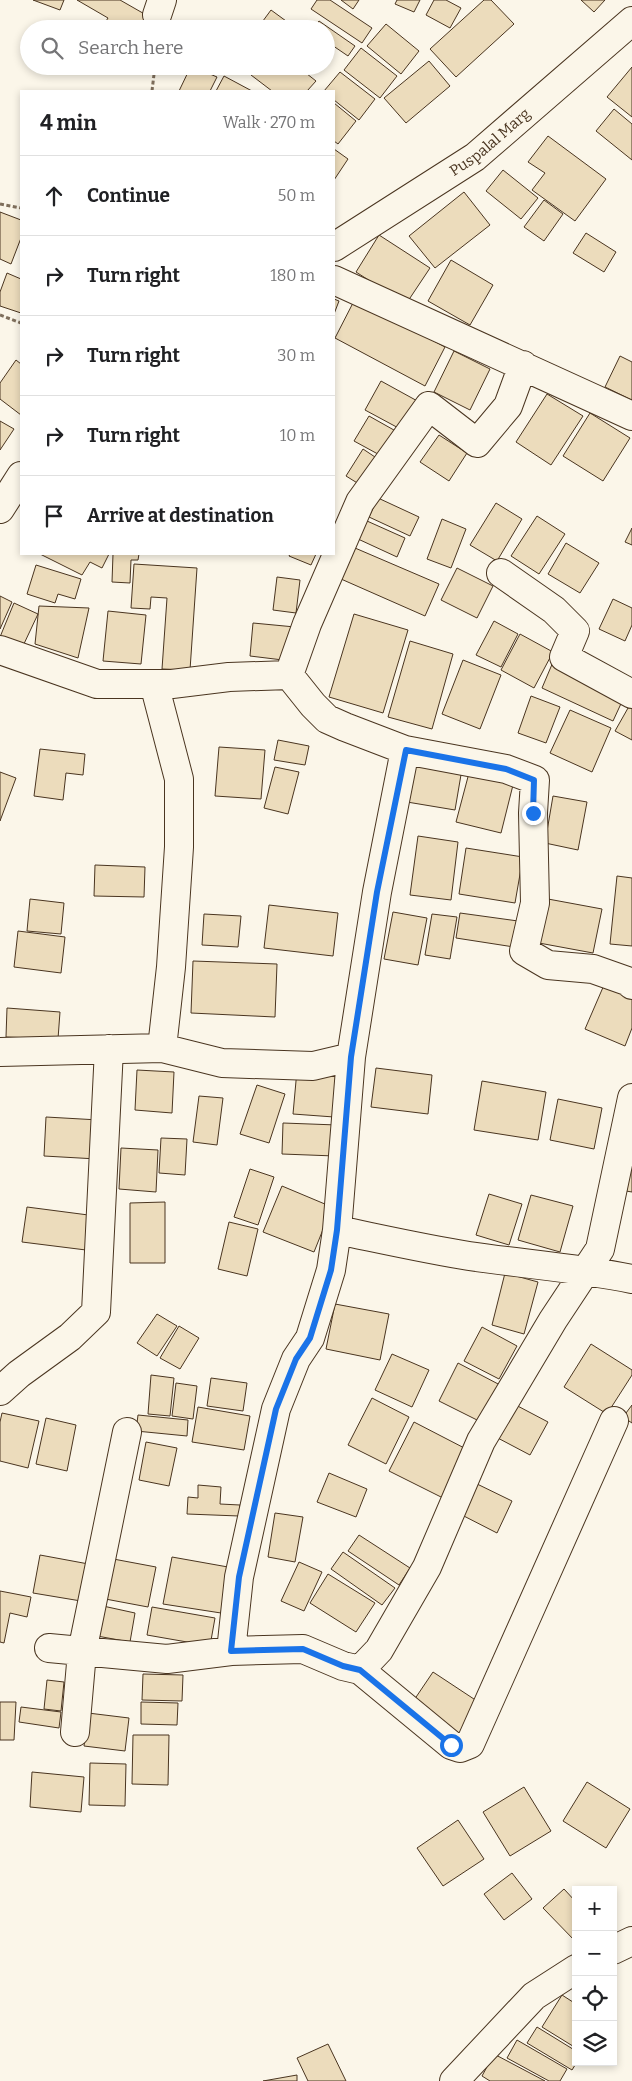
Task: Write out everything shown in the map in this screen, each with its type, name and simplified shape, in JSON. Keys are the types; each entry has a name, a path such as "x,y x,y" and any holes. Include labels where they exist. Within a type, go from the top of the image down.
{"street":[{"name":"Puspalal Marg","path":"335,246 476,157 632,21"},
{"path":"335,280 632,416"},
{"path":"289,675 307,624 360,502 429,406 477,443 508,406 523,365"},
{"path":"0,509 20,478"},
{"path":"502,573 554,610 575,631 564,657 632,694"},
{"path":"0,650 97,684 172,684 229,677 289,675"},
{"path":"289,675 327,719 406,750 506,769 534,780 533,813 536,903 524,951 548,965 593,969 627,981 632,985"},
{"path":"157,694 179,779 179,847 171,967 162,1048"},
{"path":"231,1651 239,1577 276,1409 296,1359 310,1338 331,1270 337,1230 351,1057 377,892 406,750"},
{"path":"0,1052 162,1048 222,1064 313,1066 351,1057"},
{"path":"0,1391 19,1374 70,1338 96,1312 109,1049"},
{"path":"360,1670 378,1650 427,1567 481,1441 553,1320 600,1250 632,1098"},
{"path":"337,1230 466,1255 529,1265 586,1270 632,1279"},
{"path":"49,1648 167,1659 231,1651 303,1649 343,1666 360,1670 451,1745 460,1748 470,1744 614,1421"},
{"path":"75,1732 82,1652 127,1432"},
{"path":"617,1948 632,1941"},
{"path":"454,2081 534,1996 572,1972"}],"path":[{"path":"152,90 154,75"},
{"path":"0,204 20,208"},
{"path":"0,315 20,323"}],"building":[{"path":"33,0 64,0 60,10"},
{"path":"77,0 120,0 148,16 146,20 107,20 108,18"},
{"path":"317,0 330,0 372,28 362,43 335,25 335,20 328,20 311,9"},
{"path":"341,0 359,0 353,9"},
{"path":"397,0 420,0 414,12 395,4"},
{"path":"434,0 446,0 461,8 450,28 426,15"},
{"path":"484,0 491,0 514,24 456,77 430,49"},
{"path":"581,0 605,0 594,12"},
{"path":"271,10 285,20 264,20"},
{"path":"386,24 419,51 401,74 367,46"},
{"path":"335,32 355,46 348,56 335,47"},
{"path":"361,48 397,76 380,98 344,70"},
{"path":"429,61 450,86 406,123 384,98"},
{"path":"632,67 632,117 607,97"},
{"path":"340,72 375,99 359,120 335,101 335,90 325,90"},
{"path":"187,75 212,75 217,77 210,90 179,90"},
{"path":"251,75 308,75 316,81 308,90 271,90"},
{"path":"224,76 250,90 217,90"},
{"path":"335,104 356,121 338,144 335,142"},
{"path":"614,109 632,124 632,160 596,131"},
{"path":"548,136 606,179 575,221 532,190 545,173 528,162"},
{"path":"335,150 348,159 335,178"},
{"path":"503,170 538,198 521,219 486,191"},
{"path":"464,192 490,225 435,268 409,236"},
{"path":"544,200 563,214 544,241 524,227"},
{"path":"0,212 20,220 20,241 11,264 0,259"},
{"path":"586,233 616,252 604,272 573,253"},
{"path":"379,235 430,268 406,304 356,272"},
{"path":"451,260 493,285 470,325 428,301"},
{"path":"7,273 20,279 20,313 0,306 0,292"},
{"path":"335,299 339,301 335,311"},
{"path":"355,299 445,347 425,386 335,338"},
{"path":"454,351 490,369 470,410 434,392"},
{"path":"620,356 632,362 632,400 605,387"},
{"path":"16,360 20,363 20,414 0,399 0,383"},
{"path":"381,381 421,403 404,431 365,410"},
{"path":"547,394 583,416 551,465 516,442"},
{"path":"590,413 630,438 603,481 563,456"},
{"path":"369,416 401,434 387,459 354,441"},
{"path":"0,421 14,429 0,450"},
{"path":"439,435 467,453 449,481 420,462"},
{"path":"363,449 384,463 367,489 346,476"},
{"path":"378,498 419,517 410,536 369,517"},
{"path":"496,503 522,519 497,561 470,545"},
{"path":"537,516 565,534 539,574 511,556"},
{"path":"442,519 466,529 451,568 427,559"},
{"path":"367,521 405,538 397,557 358,539"},
{"path":"632,528 632,545 625,542"},
{"path":"566,543 599,563 580,593 548,574"},
{"path":"355,548 439,584 425,616 341,579"},
{"path":"42,555 108,555 102,568 90,562 82,575"},
{"path":"113,555 139,555 138,560 131,560 130,583 112,582"},
{"path":"290,555 316,555 311,565"},
{"path":"134,564 197,568 190,670 162,669 167,598 151,597 150,609 131,608"},
{"path":"36,565 81,579 75,599 58,594 55,603 27,594"},
{"path":"457,568 493,586 477,618 441,600"},
{"path":"277,577 300,580 296,613 273,610"},
{"path":"0,596 12,602 0,629"},
{"path":"613,599 632,608 632,625 625,641 599,629"},
{"path":"14,603 38,614 22,648 0,637"},
{"path":"39,606 89,608 78,658 35,644"},
{"path":"108,611 146,615 141,664 103,661"},
{"path":"354,614 408,630 383,713 329,697"},
{"path":"494,621 518,634 501,667 476,655"},
{"path":"253,623 295,627 291,661 250,656"},
{"path":"520,634 553,652 534,688 501,670"},
{"path":"410,641 453,654 432,729 388,717"},
{"path":"463,660 501,675 480,729 442,714"},
{"path":"553,662 625,695 613,721 542,688"},
{"path":"531,696 560,707 546,743 518,733"},
{"path":"632,701 632,740 615,731"},
{"path":"570,710 611,728 592,772 550,753"},
{"path":"278,740 309,746 305,765 274,760"},
{"path":"219,747 265,750 261,799 215,796"},
{"path":"40,749 85,754 83,775 66,773 63,800 34,796"},
{"path":"416,755 463,763 455,810 407,802"},
{"path":"275,767 299,772 288,814 264,808"},
{"path":"0,772 16,778 0,821"},
{"path":"469,773 513,785 501,833 456,822"},
{"path":"553,796 587,802 578,850 545,843"},
{"path":"418,836 458,842 451,900 410,895"},
{"path":"466,848 523,857 515,903 459,894"},
{"path":"95,865 145,867 144,897 94,896"},
{"path":"617,876 632,878 632,946 610,944"},
{"path":"30,899 64,903 61,934 27,931"},
{"path":"548,899 602,909 593,953 539,943"},
{"path":"269,905 338,913 333,956 264,948"},
{"path":"393,912 427,918 418,965 384,959"},
{"path":"460,913 518,921 514,947 456,938"},
{"path":"204,914 241,916 238,947 202,945"},
{"path":"432,914 457,917 450,959 425,955"},
{"path":"18,931 65,937 61,973 14,967"},
{"path":"193,961 277,964 275,1017 191,1013"},
{"path":"604,985 632,997 632,1028 625,1046 585,1029"},
{"path":"7,1008 60,1012 58,1039 6,1037"},
{"path":"376,1068 432,1075 428,1114 371,1107"},
{"path":"137,1070 174,1072 172,1113 135,1110"},
{"path":"297,1070 338,1073 334,1117 293,1114"},
{"path":"482,1081 546,1092 538,1140 474,1130"},
{"path":"257,1085 285,1094 269,1143 240,1134"},
{"path":"199,1096 223,1098 217,1145 193,1142"},
{"path":"558,1099 602,1108 594,1149 550,1140"},
{"path":"46,1117 99,1120 97,1159 44,1156"},
{"path":"283,1123 337,1125 335,1156 282,1154"},
{"path":"161,1138 187,1139 185,1175 159,1173"},
{"path":"121,1148 158,1150 156,1192 119,1189"},
{"path":"632,1160 632,1192 626,1191"},
{"path":"250,1169 274,1177 258,1225 234,1217"},
{"path":"282,1186 332,1207 314,1252 263,1232"},
{"path":"489,1194 522,1204 509,1245 476,1235"},
{"path":"531,1195 573,1206 560,1252 518,1240"},
{"path":"165,1202 165,1263 130,1263 130,1203"},
{"path":"27,1207 96,1216 94,1251 22,1242"},
{"path":"229,1222 258,1229 247,1276 218,1269"},
{"path":"505,1273 538,1282 524,1334 492,1325"},
{"path":"335,1304 389,1314 380,1360 326,1349"},
{"path":"157,1314 177,1326 157,1356 137,1343"},
{"path":"179,1326 199,1338 180,1369 160,1358"},
{"path":"482,1327 517,1346 499,1379 464,1361"},
{"path":"591,1344 632,1370 632,1375 607,1414 564,1387"},
{"path":"392,1354 429,1370 412,1407 375,1390"},
{"path":"458,1363 502,1386 483,1423 439,1401"},
{"path":"151,1375 174,1378 170,1416 148,1414"},
{"path":"211,1378 247,1383 243,1411 207,1406"},
{"path":"176,1383 197,1386 193,1419 172,1416"},
{"path":"372,1398 409,1417 386,1464 348,1445"},
{"path":"512,1403 548,1422 530,1455 494,1436"},
{"path":"632,1405 632,1423 623,1417"},
{"path":"198,1407 250,1416 244,1450 192,1442"},
{"path":"2,1413 39,1421 28,1468 0,1461 0,1422"},
{"path":"138,1415 188,1420 187,1436 136,1431"},
{"path":"46,1418 76,1425 67,1471 36,1464"},
{"path":"414,1422 472,1452 447,1500 389,1471"},
{"path":"146,1442 177,1448 169,1486 139,1480"},
{"path":"329,1473 367,1489 356,1517 317,1502"},
{"path":"473,1482 512,1501 497,1533 458,1513"},
{"path":"198,1485 221,1487 220,1504 240,1505 239,1516 187,1514 188,1497 198,1498"},
{"path":"275,1513 303,1517 295,1562 268,1557"},
{"path":"359,1535 410,1568 399,1585 348,1551"},
{"path":"343,1552 395,1588 382,1605 331,1569"},
{"path":"40,1555 94,1565 87,1602 33,1593"},
{"path":"172,1557 228,1567 221,1613 163,1604"},
{"path":"108,1558 156,1567 148,1607 100,1598"},
{"path":"299,1562 322,1572 304,1611 281,1601"},
{"path":"328,1574 375,1603 356,1632 310,1603"},
{"path":"0,1591 31,1597 27,1617 10,1613 4,1643 0,1642"},
{"path":"103,1606 135,1613 130,1642 97,1636"},
{"path":"152,1607 215,1618 210,1646 147,1635"},
{"path":"433,1672 483,1705 459,1739 410,1706"},
{"path":"143,1674 183,1675 182,1701 142,1700"},
{"path":"47,1680 64,1682 61,1711 44,1709"},
{"path":"0,1702 16,1702 14,1740 0,1740"},
{"path":"141,1702 178,1703 177,1725 141,1724"},
{"path":"21,1707 61,1712 59,1728 19,1722"},
{"path":"88,1713 129,1718 125,1751 84,1746"},
{"path":"133,1735 169,1735 168,1785 132,1784"},
{"path":"90,1763 126,1764 125,1806 89,1805"},
{"path":"32,1772 84,1777 81,1812 30,1807"},
{"path":"587,1782 630,1809 606,1848 563,1821"},
{"path":"524,1787 551,1831 510,1856 483,1812"},
{"path":"458,1820 484,1859 443,1886 417,1848"},
{"path":"512,1873 532,1899 504,1920 484,1894"},
{"path":"564,1889 572,1898 572,1938 543,1908"},
{"path":"562,1995 572,2001 572,2046 542,2027"},
{"path":"537,2027 572,2049 572,2066 574,2066 572,2070 527,2043"},
{"path":"517,2040 567,2069 560,2081 549,2081 507,2058"},
{"path":"328,2044 346,2081 308,2081 297,2058"},
{"path":"494,2054 545,2081 490,2081 482,2076"},
{"path":"297,2075 297,2081 263,2081"}],"route":[{"path":"451,1745 360,1670 343,1666 303,1649 231,1651 239,1577 276,1409 296,1359 310,1338 331,1270 337,1230 351,1057 377,892 406,750 506,769 534,780 533,813"}]}
